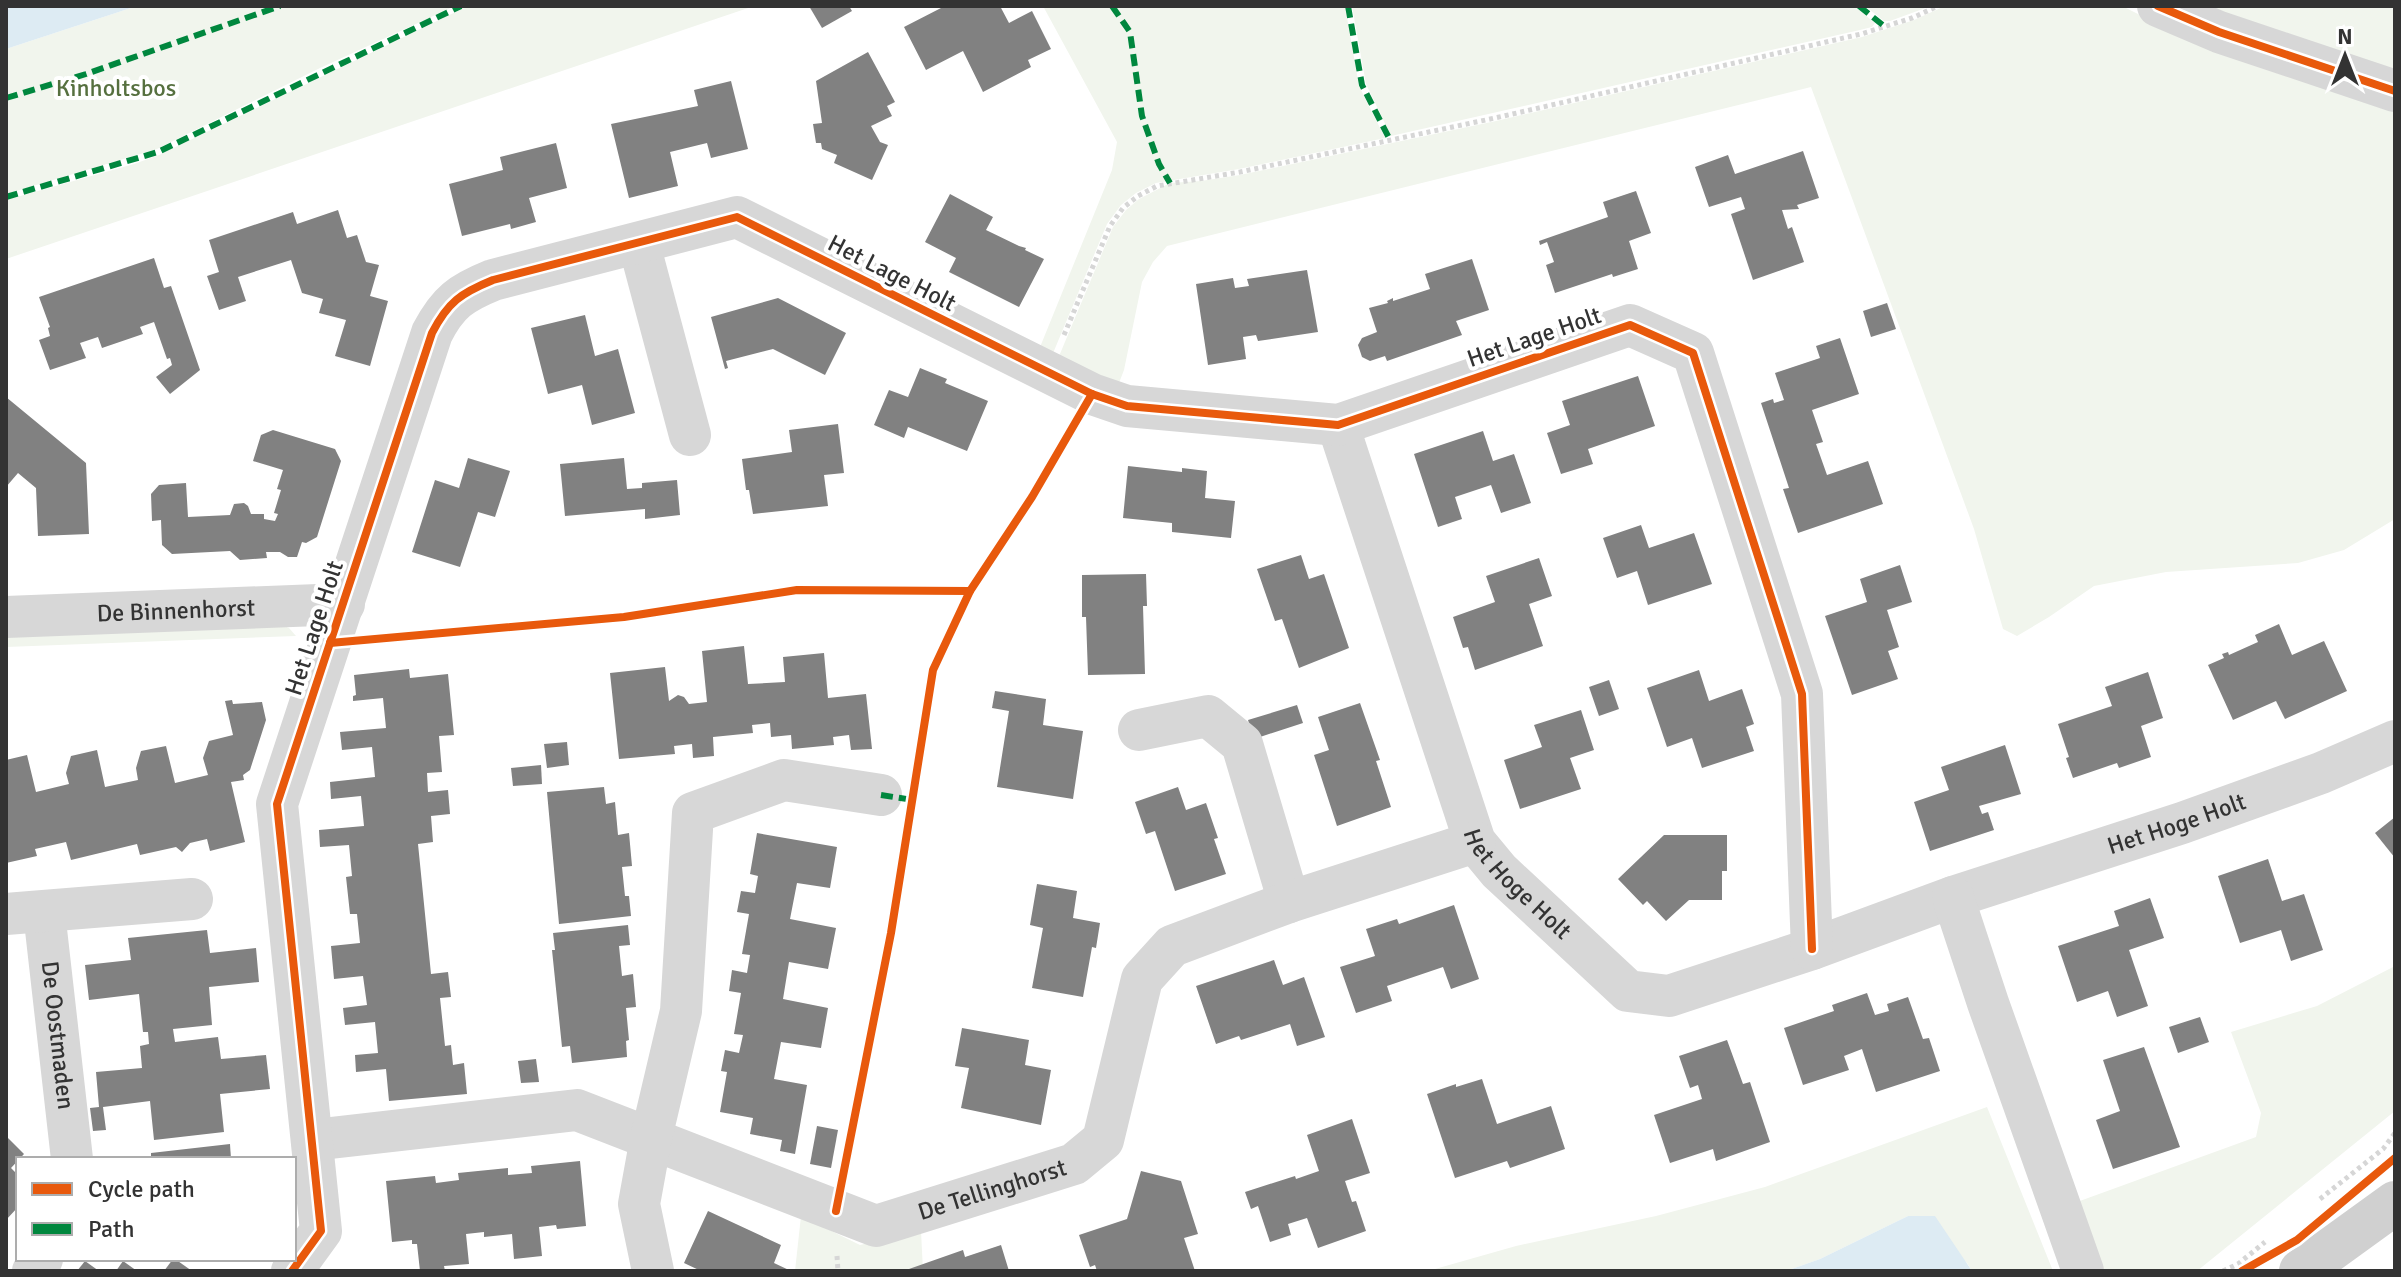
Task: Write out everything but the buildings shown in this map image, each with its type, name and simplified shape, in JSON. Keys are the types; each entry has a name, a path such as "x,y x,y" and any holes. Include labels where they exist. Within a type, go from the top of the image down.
{"street":[{"path":"2158,6 2219,32 2395,91"},
{"name":"Het Lage Holt","path":"292,1271 321,1231 277,804 432,333 455,299 493,280 737,217 1092,394 1127,406 1338,425 1630,325 1693,353 1802,694 1812,949"},
{"path":"639,244 690,435"},
{"name":"Het Hoge Holt","path":"1338,425 1475,842 1499,871 1628,991 1669,996 1812,949 1953,897 2182,823 2321,773 2395,741"},
{"name":"De Binnenhorst","path":"6,617 344,604"},
{"path":"1139,730 1208,716 1242,744 1289,902"},
{"path":"653,1271 639,1204 681,1011 693,813 784,780 881,795"},
{"name":"De Tellinghorst","path":"313,1140 577,1110 876,1226 1074,1164 1103,1140 1142,979 1172,946 1289,902 1475,842"},
{"path":"1953,897 2083,1271"},
{"name":"De Oostmaden","path":"72,1157 25,913 192,899"},
{"path":"2301,1271 2395,1203"}],"path":[{"path":"1049,373 1110,226 1123,208 1157,186 1435,131 1846,37 1912,18 1938,6"},
{"path":"2242,1271 2256,1263"}],"green space":[{"name":"Kinholtsbos","path":"137,6 455,6 320,68 157,149 6,194 6,49"},
{"path":"468,6 754,6 6,259 6,200 159,155"},
{"path":"1043,6 1345,6 1359,86 1385,138 1156,183 1136,193 1121,205 1107,224 1051,358 1038,352 1112,170 1117,142"},
{"path":"1352,6 1854,6 1875,23 1860,30 1391,136 1366,84"},
{"path":"1865,6 1931,6 1884,21"},
{"path":"1945,6 2122,6 2180,35 2395,108 2395,519 2344,550 2298,563 2166,572 2094,586 2017,636 2003,629 1974,529 1811,87 1167,246 1142,282 1124,370 1117,388 1057,361 1113,227 1139,199 1170,183 1240,175 1496,121 1862,37"},
{"path":"2194,6 2395,6 2395,75"},
{"path":"272,621 289,628 296,636 6,647 6,632"},
{"path":"2395,966 2395,1111 2197,1271 2102,1271 2077,1202 2256,1137 2261,1113 2231,1032 2317,1006"},
{"path":"1987,1107 2053,1271 1972,1271 1967,1263 1908,1216 1820,1259 1786,1271 1428,1271 1516,1246 1656,1216 1765,1187"},
{"path":"801,1216 860,1245 921,1231 923,1271 795,1271"}],"shaded area":[{"path":"137,6 6,49 6,8"},
{"path":"1908,1216 1935,1216 1972,1271 1786,1271 1820,1259"}],"marked path":[{"path":"6,98 86,74 280,6"},
{"path":"6,197 158,152 461,6"},
{"path":"1112,6 1130,32 1142,116 1159,164 1170,183"},
{"path":"1348,6 1362,85 1390,140"},
{"path":"1859,6 1884,26"},
{"path":"881,795 913,800"}],"cycle path":[{"path":"2158,6 2219,32 2395,91"},
{"path":"292,1271 321,1231 277,804 432,333 456,300 493,280 737,217 1092,394 1127,406 1338,425 1630,325 1693,353 1802,694 1812,949"},
{"path":"330,643 624,617 797,590 970,591 1032,497 1092,394"},
{"path":"836,1211 891,933 933,670 970,591"},
{"path":"2242,1271 2297,1240 2395,1158"}]}
